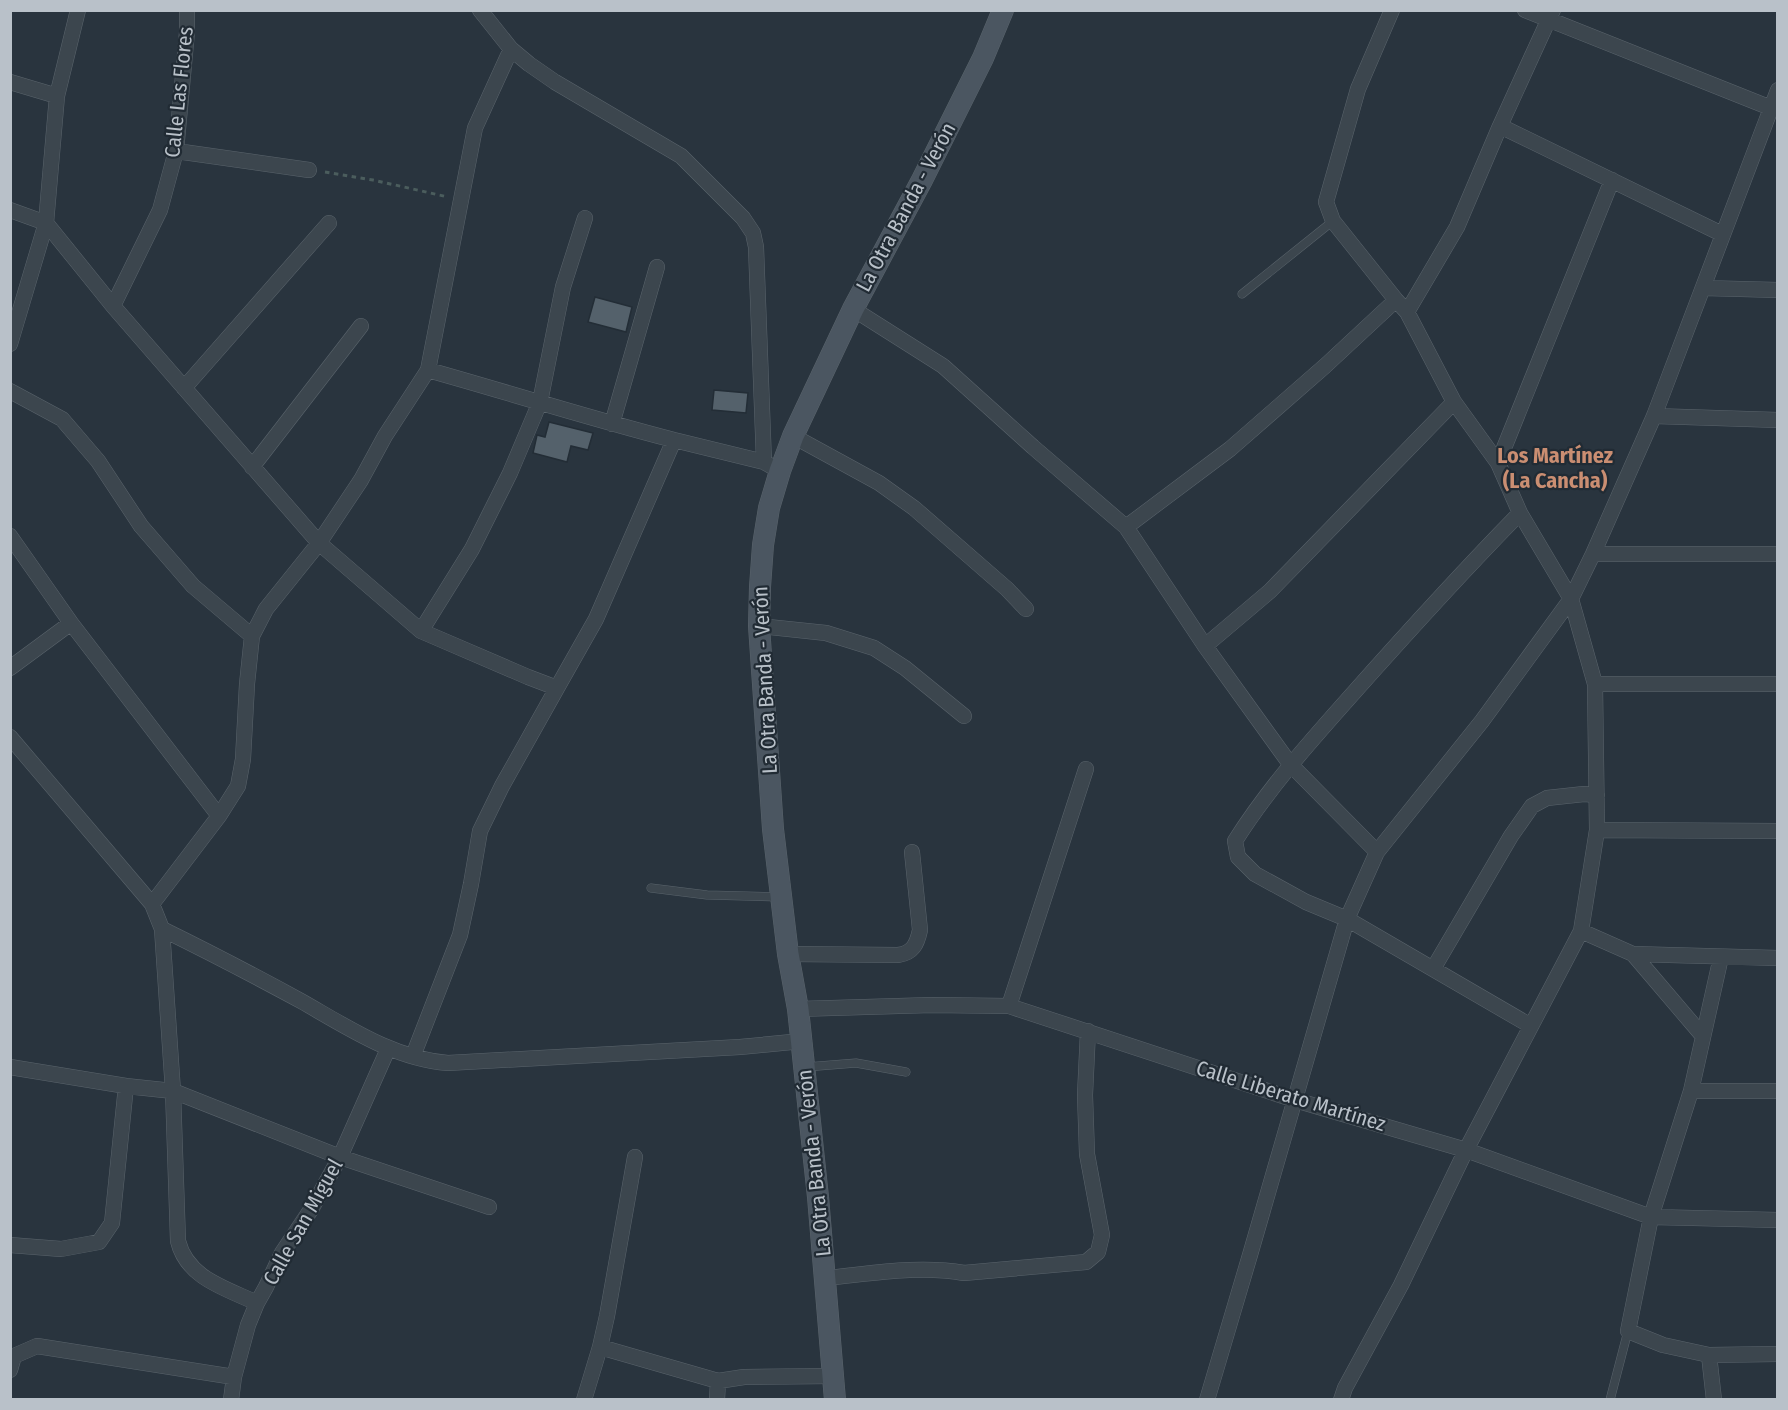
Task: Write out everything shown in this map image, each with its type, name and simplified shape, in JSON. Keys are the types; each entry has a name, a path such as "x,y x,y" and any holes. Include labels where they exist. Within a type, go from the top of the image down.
{"main road":[{"name":"La Otra Banda - Verón","path":"835,1400 802,1041 772,829 759,626 763,545 772,466 794,436 853,309 984,58 1003,10"}],"street":[{"path":"12,334 46,223 57,96 78,10"},
{"name":"Calle Las Flores","path":"113,306 160,210 176,151 187,10"},
{"path":"428,370 612,424 772,466 756,247 753,233 743,218 681,156 555,82 529,64 512,49 480,10"},
{"path":"1341,1400 1345,1388 1401,1285 1466,1150 1581,931 1597,830 1595,684 1570,599 1520,513 1498,463 1454,402 1407,312 1333,221 1326,202 1358,89 1392,10"},
{"path":"1525,10 1552,15 1771,108"},
{"path":"1407,312 1457,227 1500,126 1552,15"},
{"path":"152,904 219,816 238,786 243,759 252,636 266,609 318,543 361,480 428,370 476,128 512,49"},
{"path":"10,82 57,96"},
{"path":"1207,1400 1347,919 1377,852 1482,721 1570,599 1593,554 1654,416 1778,90"},
{"path":"1500,126 1722,234"},
{"path":"176,151 309,170"},
{"path":"1498,463 1612,180"},
{"path":"10,210 46,223 113,306 318,543 422,631 557,688"},
{"path":"422,631 472,549 510,473 540,402 563,287 585,218"},
{"path":"184,388 329,223"},
{"path":"612,424 657,267"},
{"path":"1703,288 1778,290"},
{"path":"1126,527 1230,449 1396,300"},
{"path":"853,309 943,366 1126,527 1205,646 1290,764 1377,852"},
{"path":"252,467 361,326"},
{"path":"10,391 62,419 98,461 141,526 193,585 252,636"},
{"path":"1205,646 1270,591 1454,402"},
{"path":"1654,416 1778,420"},
{"path":"794,436 879,483 914,508 1026,609"},
{"path":"412,1056 460,934 480,831 502,786 596,619 674,440"},
{"path":"1520,513 1444,592 1290,764 1235,841 1238,856 1256,874 1306,902 1347,919 1531,1026"},
{"path":"10,536 70,623 219,816"},
{"path":"1593,554 1778,554"},
{"path":"10,668 70,623"},
{"path":"759,626 826,633 874,648 905,668 964,716"},
{"path":"1595,684 1778,684"},
{"path":"10,737 152,904 162,929 173,1091 178,1241 181,1254 201,1277 256,1303"},
{"path":"1009,1006 1086,769"},
{"path":"1433,969 1511,836 1532,806 1547,798 1597,795"},
{"path":"1597,830 1778,831"},
{"path":"789,954 906,954 912,950 918,940 920,930 912,852"},
{"path":"162,929 388,1049 432,1062 729,1048 802,1041"},
{"path":"1581,931 1633,954 1778,958"},
{"path":"1633,954 1702,1035"},
{"path":"1721,957 1691,1091 1651,1217 1628,1331 1664,1344 1709,1355 1778,1354"},
{"name":"Calle Liberato Martínez","path":"798,1009 932,1005 1009,1006 1295,1100 1466,1150 1651,1217 1778,1220"},
{"path":"825,1278 927,1269 964,1273 1086,1262 1098,1252 1102,1235 1087,1154 1085,1095 1088,1031"},
{"name":"Calle San Miguel","path":"231,1400 234,1377 256,1303 282,1253 312,1208 340,1157 388,1049"},
{"path":"10,1067 126,1086 173,1091 340,1157 489,1207"},
{"path":"10,1245 62,1249 99,1242 112,1223 126,1086"},
{"path":"1691,1091 1778,1091"},
{"path":"584,1400 600,1347 635,1157"},
{"path":"10,1370 14,1356 38,1346 234,1377"},
{"path":"600,1347 718,1381 744,1377 834,1376"},
{"path":"1709,1355 1714,1400"},
{"path":"717,1400 718,1381"}],"lane":[{"path":"1242,294 1333,221"},
{"path":"651,888 707,895 782,897"},
{"path":"804,1067 856,1063 906,1072"},
{"path":"1610,1400 1628,1331"}],"path":[{"path":"309,170 373,180 461,200"}],"building":[{"path":"595,297 632,307 626,332 588,322"},
{"path":"714,390 748,393 746,413 712,410"},
{"path":"549,422 593,433 588,450 571,446 567,462 533,453 537,435 545,437"}],"district":[{"name":"Los Martínez (La Cancha)","path":"1555,468"}]}
